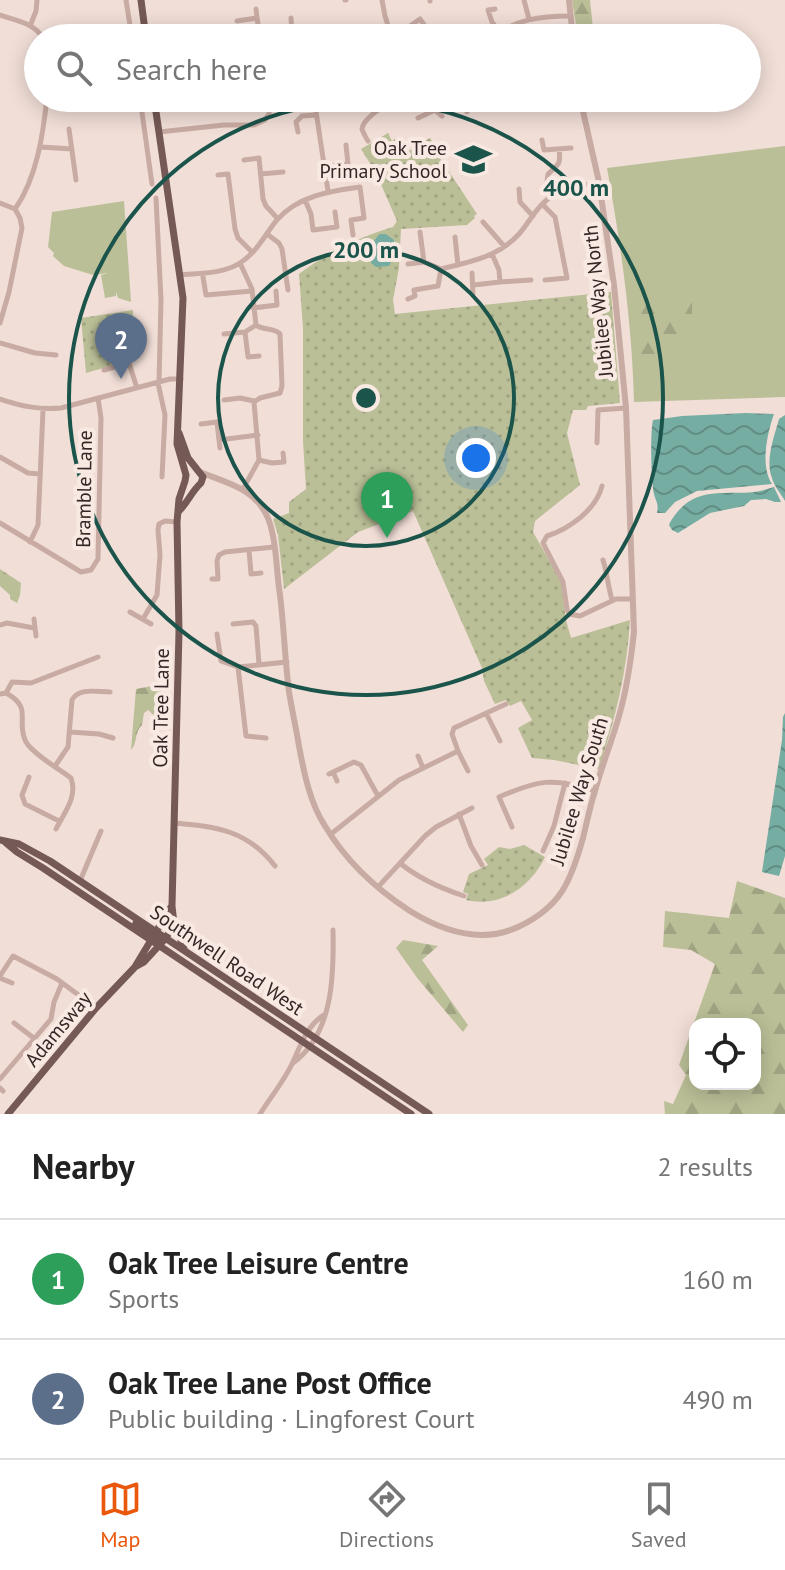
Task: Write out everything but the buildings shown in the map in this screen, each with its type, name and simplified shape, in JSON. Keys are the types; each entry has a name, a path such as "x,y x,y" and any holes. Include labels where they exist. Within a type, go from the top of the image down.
{"main road":[{"path":"141,0 144,24"},
{"name":"Oak Tree Lane","path":"156,112 183,298 177,444 186,478 179,499 177,522 179,632 172,906 185,951"},
{"name":"Oak Tree Lane","path":"179,433 188,458 203,477 179,511"},
{"path":"199,471 189,470 186,478 191,487 199,485"},
{"name":"Southwell Road West","path":"2,840 19,844 50,861 117,905 154,936"},
{"name":"Southwell Road West","path":"2,840 135,929 154,936"},
{"name":"Oak Tree Lane","path":"154,936 172,906"},
{"path":"154,936 163,942 174,918"},
{"path":"135,929 140,945 139,958"},
{"name":"Adamsway","path":"135,967 154,936"},
{"name":"Southwell Road West","path":"163,942 185,951 429,1114"},
{"name":"Southwell Road West","path":"163,942 206,977 411,1114"},
{"name":"Adamsway","path":"8,1114 96,1008 163,942"}],"street":[{"path":"31,24 37,0"},
{"path":"126,0 130,24"},
{"path":"382,0 388,24"},
{"path":"524,0 529,19"},
{"path":"569,0 571,24"},
{"path":"256,9 258,24"},
{"path":"494,24 488,10 495,9"},
{"path":"0,15 25,24"},
{"path":"516,24 545,16 570,16"},
{"path":"237,21 257,18"},
{"path":"291,18 292,24"},
{"path":"15,209 41,147 45,112"},
{"path":"142,112 152,184"},
{"path":"158,132 254,125 265,120 270,112"},
{"path":"316,112 328,191"},
{"path":"368,141 362,125 374,112"},
{"path":"418,118 431,112"},
{"path":"437,112 442,116"},
{"name":"Jubilee Way North","path":"583,112 599,182 614,285 626,408"},
{"path":"298,132 296,122 302,116 316,115"},
{"path":"69,129 76,180"},
{"path":"542,140 544,150 571,148"},
{"path":"326,167 348,164 346,145"},
{"path":"41,147 72,149"},
{"path":"555,194 547,181 548,174 560,161 559,149"},
{"path":"244,160 259,158 263,199 278,219"},
{"path":"150,169 164,167"},
{"path":"261,174 283,172"},
{"path":"218,175 228,174 235,229 238,238 252,252"},
{"path":"408,264 424,262 441,269 477,261 504,246 555,194 599,182"},
{"path":"180,275 215,271 240,263 278,219 305,200 328,191 360,187 364,218 351,220 353,235"},
{"path":"519,189 520,202 533,216"},
{"path":"156,198 161,300 158,382 165,415 162,477"},
{"path":"305,200 313,230 337,227 335,212"},
{"path":"544,202 555,217 567,278 545,280"},
{"path":"0,203 15,209 22,228 0,323"},
{"path":"483,222 504,246"},
{"path":"420,232 424,262"},
{"path":"267,234 282,249 288,290"},
{"path":"455,237 458,265"},
{"path":"492,254 500,282"},
{"path":"224,400 240,398 254,402 280,393 282,386 279,332 260,329 256,325 252,289 240,263"},
{"path":"408,299 415,296 414,290 438,286 441,269"},
{"path":"472,273 473,295"},
{"path":"203,277 206,295 252,291"},
{"path":"474,285 531,280"},
{"path":"253,308 277,305 276,291"},
{"path":"224,334 245,332 256,325"},
{"path":"245,332 248,357 259,356"},
{"path":"0,343 35,353 56,355"},
{"path":"104,370 129,363 137,388"},
{"path":"0,399 43,410 172,378 181,379"},
{"name":"Bramble Lane","path":"0,523 81,572 91,570 98,559 101,418 98,398"},
{"path":"243,489 259,460 254,402"},
{"path":"597,443 598,410 626,408"},
{"name":"Jubilee Way South","path":"199,471 243,489 259,504 269,521 289,693 303,768 324,826 363,875 399,904 431,924 472,936 503,934 534,920 564,890 620,714 634,632 626,408"},
{"path":"30,542 38,525 43,410"},
{"path":"201,424 217,422 220,448"},
{"path":"219,440 258,435"},
{"path":"259,460 284,462 283,453"},
{"path":"0,457 28,473 40,474"},
{"path":"199,485 217,478"},
{"path":"602,486 598,498 586,512 566,528 547,536 543,543 563,582 569,614 580,616 612,600 633,599"},
{"path":"143,619 157,595 159,524 177,522"},
{"path":"212,579 218,579 219,555 274,547"},
{"path":"249,550 251,574 261,573"},
{"path":"603,560 612,600"},
{"path":"130,612 151,624"},
{"path":"34,619 36,636"},
{"path":"233,624 253,622 256,626 259,664"},
{"path":"0,625 7,623 34,628"},
{"path":"217,634 221,661 238,667 287,662"},
{"path":"56,829 73,795 71,778 26,742 23,733 24,711 18,701 3,693 12,682 31,683 98,657"},
{"path":"238,667 246,736 266,738"},
{"path":"55,766 68,747 75,695 107,690"},
{"path":"468,771 452,734 454,728 506,704"},
{"path":"486,713 500,741"},
{"path":"70,732 113,738"},
{"path":"331,834 399,780 458,751"},
{"path":"418,756 423,768"},
{"path":"337,781 331,773 354,762 361,765 378,796"},
{"path":"25,780 22,795 25,804 60,821"},
{"path":"512,827 499,797 541,782 565,783 595,791"},
{"path":"543,851 554,826 565,783"},
{"path":"378,887 425,836 472,808"},
{"path":"459,814 482,865"},
{"path":"175,823 206,825 230,831 247,839 275,866"},
{"path":"80,881 101,831"},
{"path":"400,863 439,888 464,896"},
{"path":"260,1114 311,1035 323,1023 329,1004 333,930"},
{"path":"12,983 0,977 13,956 62,983 96,1008"},
{"path":"0,1079 51,1019 62,983"},
{"path":"14,1023 35,1039"}],"green space":[{"path":"572,0 590,0 593,24 576,24"},
{"path":"388,133 392,141 398,137 407,152 430,138 477,214 467,225 401,229 393,300 395,314 611,292 620,403 573,410 567,433 580,485 535,521 533,532 561,581 571,638 630,620 619,696 599,769 532,758 518,728 532,720 521,701 510,706 506,700 495,704 413,511 358,532 284,589 278,535 273,519 289,513 289,502 306,489 299,274 344,246 393,227 397,221 376,173 361,149"},
{"path":"785,146 785,397 634,402 625,284 607,168"},
{"path":"124,201 131,302 118,298 116,292 116,296 105,298 101,275 108,273 93,275 64,266 48,247 52,212"},
{"path":"685,281 692,288 692,327 680,333 679,339 660,356 638,353 635,295 651,292 648,306 673,313 683,305 681,284"},
{"path":"133,310 131,360 86,373 81,318"},
{"path":"0,569 21,583 17,603 0,586"},
{"path":"152,686 170,697 170,730 148,710 144,713 131,750 136,689"},
{"path":"524,845 545,857 532,878 502,898 479,902 466,900 468,894 463,892 469,874 488,865 484,859 499,847 510,849"},
{"path":"737,881 785,898 785,1114 665,1114 664,1101 673,1104 686,1075 679,1065 689,1037 689,1090 761,1090 761,1018 696,1018 715,964 691,950 663,947 665,911 729,918"},
{"path":"403,940 438,946 422,960 468,1025 463,1032 396,948"}],"water":[{"path":"380,234 394,240 393,259 389,266 376,267 371,263 371,251"},
{"path":"774,414 766,459 772,484 697,491 675,502 665,513 657,513 652,468 653,420"},
{"path":"785,415 785,501 773,481 769,464 779,419"},
{"path":"774,487 781,502 751,500 744,506 710,513 678,533 669,525 680,509 697,497"},
{"path":"785,713 785,856 779,876 762,872"}],"place":[{"name":"Oak Tree Primary School","path":"473,160"},
{"name":"Oak Tree Lane Post Office","path":"121,379"},
{"name":"Oak Tree Leisure Centre","path":"387,538"}]}
